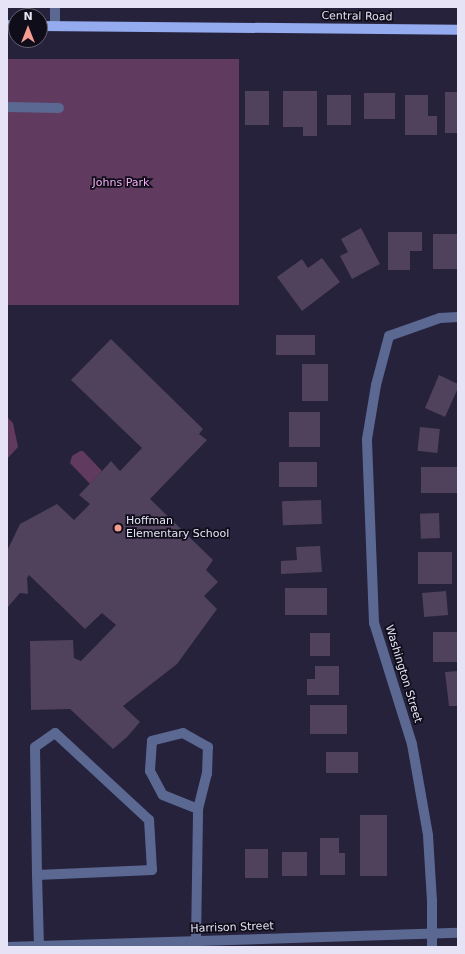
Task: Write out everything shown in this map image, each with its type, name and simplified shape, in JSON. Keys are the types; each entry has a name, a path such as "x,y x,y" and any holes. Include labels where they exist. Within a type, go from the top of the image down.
{"main road":[{"name":"Central Road","path":"48,26 458,30"}],"street":[{"path":"55,7 55,26"},
{"path":"7,107 59,108"},
{"name":"Washington Street","path":"432,947 428,835 412,744 374,623 367,439 376,385 389,336 440,318 458,317"},
{"path":"37,875 152,870 149,820 55,733 35,746 37,875 39,946"},
{"path":"196,941 198,809 207,774 208,747 183,733 152,741 150,771 163,795 198,809"},
{"name":"Harrison Street","path":"7,947 169,944 196,941 458,933"}],"green space":[{"name":"Johns Park","path":"7,59 239,59 239,305 7,305"},
{"path":"7,417 13,423 18,447 7,459"},
{"path":"80,451 83,451 102,471 90,484 70,463 72,456"}],"building":[{"path":"245,91 269,91 269,125 245,125"},
{"path":"283,91 317,91 317,136 303,136 303,127 283,127"},
{"path":"445,92 458,92 458,133 445,133"},
{"path":"364,93 395,93 395,119 364,119"},
{"path":"327,95 351,95 351,125 327,125"},
{"path":"405,95 428,95 428,116 437,116 437,135 405,135"},
{"path":"361,228 380,264 352,279 340,256 348,252 341,239"},
{"path":"388,232 422,232 422,251 410,251 410,270 388,270"},
{"path":"433,234 458,234 458,269 433,269"},
{"path":"322,258 340,282 302,311 277,277 302,259 308,268"},
{"path":"276,335 315,335 315,355 276,355"},
{"path":"111,339 203,429 199,434 207,440 150,499 213,560 206,570 218,582 204,596 217,609 177,664 123,706 140,722 127,737 113,749 70,709 31,710 30,641 73,640 74,658 81,661 116,625 102,613 85,629 29,575 27,578 28,594 20,593 7,608 7,551 20,524 57,504 74,520 90,504 79,495 111,461 120,471 142,448 71,380"},
{"path":"302,364 328,364 328,401 302,401"},
{"path":"439,375 458,384 458,388 445,417 425,408"},
{"path":"289,412 320,412 320,447 289,447"},
{"path":"420,427 440,429 437,453 417,451"},
{"path":"279,462 317,462 317,487 279,487"},
{"path":"421,467 457,467 457,493 421,493"},
{"path":"321,500 322,524 283,525 282,501"},
{"path":"439,513 440,538 421,539 420,514"},
{"path":"320,546 322,572 281,574 281,561 297,560 296,547"},
{"path":"418,552 452,552 452,584 418,584"},
{"path":"285,588 327,588 327,615 285,615"},
{"path":"446,591 448,615 424,617 422,593"},
{"path":"433,632 458,632 458,662 433,662"},
{"path":"310,633 330,633 330,656 310,656"},
{"path":"315,666 339,666 339,695 307,695 307,679 315,679"},
{"path":"458,671 458,706 449,706 445,672"},
{"path":"310,705 347,705 347,734 310,734"},
{"path":"326,752 358,752 358,773 326,773"},
{"path":"360,815 387,815 387,876 360,876"},
{"path":"320,838 339,838 339,853 345,853 345,875 320,875"},
{"path":"245,849 268,849 268,878 245,878"},
{"path":"282,852 307,852 307,876 282,876"}],"place":[{"name":"Hoffman Elementary School","path":"118,528"}]}
